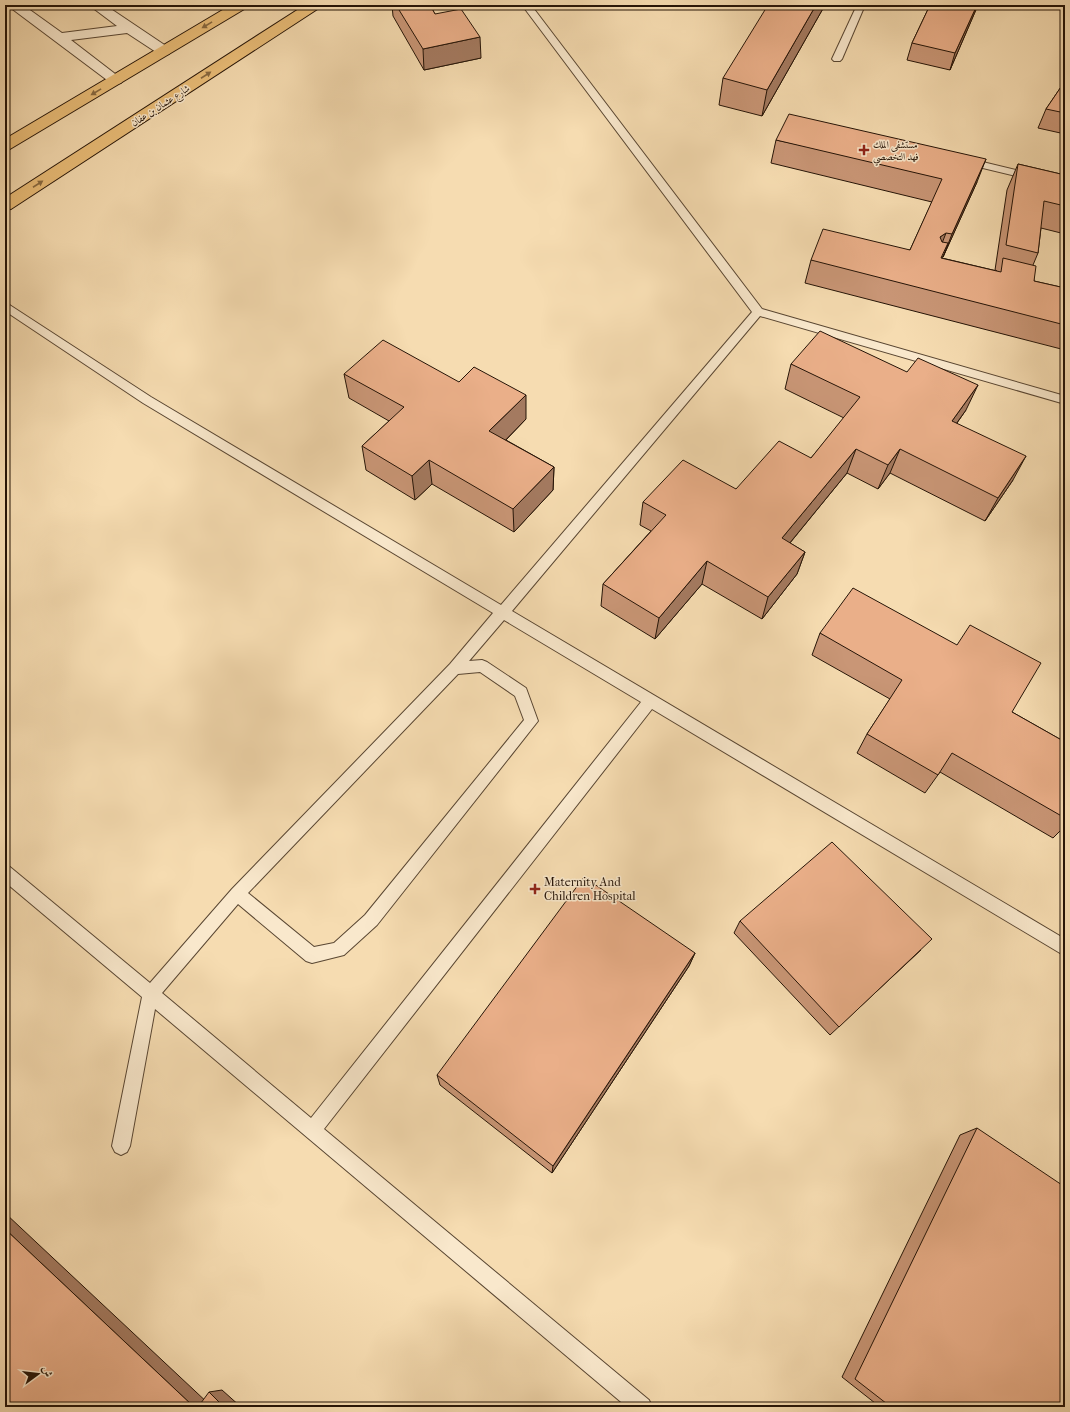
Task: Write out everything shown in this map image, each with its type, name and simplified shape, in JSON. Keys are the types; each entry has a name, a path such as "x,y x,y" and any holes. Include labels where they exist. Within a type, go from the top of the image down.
{"main road":[{"path":"5,146 241,5"},
{"name":"شارع عثمان بن عفان","path":"5,205 314,5"}],"street":[{"path":"14,5 116,80"},
{"path":"96,5 164,51"},
{"path":"58,38 130,28"}],"lane":[{"path":"526,5 758,312 1065,400"},
{"path":"837,59 862,5"},
{"path":"954,158 1065,185"},
{"path":"5,306 147,400 1065,948"},
{"path":"121,1146 150,995 237,894 455,668 758,312"},
{"path":"237,894 312,955 338,950 371,920 531,721 521,692 482,666 455,668"},
{"path":"312,1130 650,701"},
{"path":"5,872 642,1407"}],"building":[{"path":"396,5 430,5 435,14 461,9 480,37 423,49"},
{"path":"768,5 816,5 767,90 723,78"},
{"path":"930,5 977,5 955,53 912,43"},
{"path":"1065,81 1065,113 1046,109"},
{"path":"789,114 986,159 952,234 946,233 940,237 942,242 948,243 941,258 1001,272 1003,258 1036,266 1034,281 1065,288 1065,325 811,260 823,229 910,250 942,179 776,140"},
{"path":"1018,164 1065,175 1065,206 1044,201 1038,253 1006,245"},
{"path":"820,331 907,372 918,358 978,385 952,421 1026,456 998,498 900,449 888,465 856,449 782,538 805,552 768,597 707,561 659,618 603,584 666,515 643,502 683,460 736,489 779,441 811,458 860,397 791,364"},
{"path":"383,340 459,382 474,367 526,395 489,431 554,467 513,509 429,460 412,476 362,446 404,407 344,374"},
{"path":"853,588 957,645 970,625 1041,663 1012,712 1065,742 1065,818 952,753 938,775 867,734 902,680 820,633"},
{"path":"832,842 932,939 839,1027 740,921"},
{"path":"584,877 695,953 553,1166 437,1075"},
{"path":"977,1128 1065,1187 1065,1407 891,1407 855,1379"},
{"path":"5,1229 194,1407 5,1407"},
{"path":"209,1392 224,1407 198,1407"}],"place":[{"name":"مستشفى الملك فهد التخصصي","path":"864,150"},
{"name":"Maternity And Children Hospital","path":"535,889"}]}
